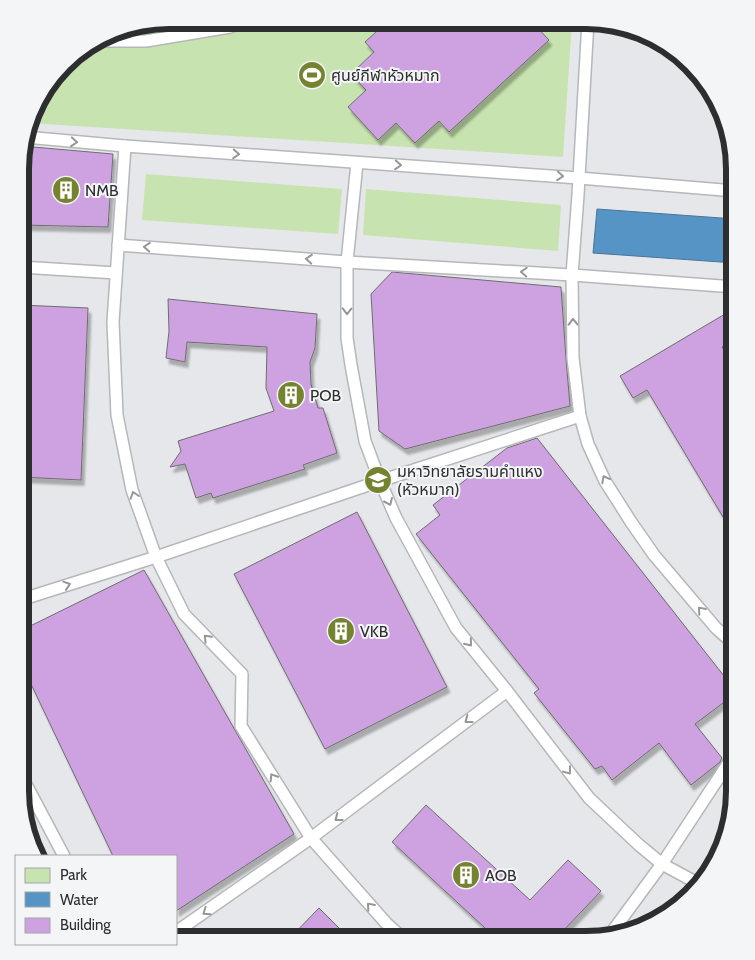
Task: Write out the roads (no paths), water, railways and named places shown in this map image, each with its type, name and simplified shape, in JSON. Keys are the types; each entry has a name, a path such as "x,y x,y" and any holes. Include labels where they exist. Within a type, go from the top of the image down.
{"lane":[{"path":"112,41 146,41 218,29"},
{"path":"588,29 572,275 573,358 580,416 588,444 605,480 631,522 654,555 716,628 726,637"},
{"path":"33,138 726,190"},
{"path":"125,146 113,322 117,415 132,490 156,557 184,614 242,674 241,726 311,838 395,931"},
{"path":"357,163 348,262 347,338 365,441 396,518 456,628 589,798 662,864 694,881"},
{"path":"118,245 726,286"},
{"path":"29,268 116,273"},
{"path":"29,597 156,557 580,416"},
{"path":"178,931 311,838 507,691"},
{"path":"614,929 662,864 726,767"},
{"path":"29,790 63,855"}],"water":[{"path":"597,209 726,218 726,262 593,253"}],"place":[{"name":"ศูนย์กีฬาหัวหมาก","path":"312,75"},
{"name":"NMB","path":"66,190"},
{"name":"POB","path":"291,395"},
{"name":"มหาวิทยาลัยรามคำแหง (หัวหมาก)","path":"378,480"},
{"name":"VKB","path":"341,631"},
{"name":"AOB","path":"466,875"}]}
